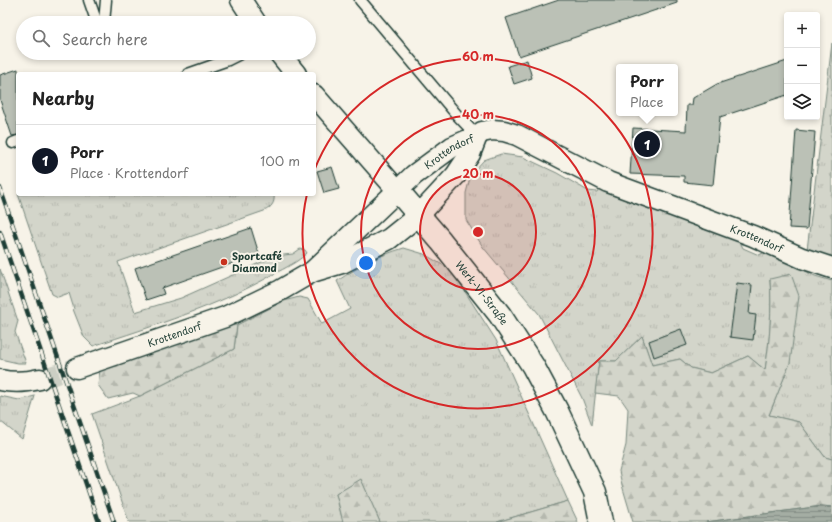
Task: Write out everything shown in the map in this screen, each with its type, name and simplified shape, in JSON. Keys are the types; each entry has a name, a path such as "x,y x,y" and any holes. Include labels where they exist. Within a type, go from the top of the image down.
{"main road":[{"name":"Werk-VI-Straße","path":"398,191 500,315 533,366 557,411 595,492 601,522"}],"street":[{"path":"241,0 246,16"},
{"path":"285,60 294,72"},
{"name":"Werk-VI-Straße","path":"316,97 398,191"},
{"name":"Krottendorf","path":"77,368 225,317 281,290 312,272 414,175 452,146 492,130 504,131 516,135 608,182 753,236 802,258 832,268"},
{"name":"Krottendorf","path":"312,272 342,263 389,239 419,215 456,175 470,154 479,134"},
{"path":"0,380 15,382 40,379"}],"lane":[{"path":"89,0 95,16"},
{"path":"105,16 106,0"},
{"path":"360,0 457,116 479,134"},
{"path":"194,72 228,60"}],"green space":[{"path":"832,43 832,257 807,250"},
{"path":"501,154 523,157 557,173 588,191 597,192 602,184 737,236 743,248 759,255 767,251 815,276 832,281 832,459 825,457 799,422 769,415 790,363 770,279 770,325 765,370 748,356 711,373 691,368 680,359 652,365 642,336 616,361 599,361 592,425 582,398 539,314 483,247 466,220 466,193 471,174 484,160"},
{"path":"19,196 274,196 272,204 264,211 118,262 135,312 181,298 275,256 293,254 300,249 305,250 307,253 287,267 231,296 208,306 93,346 84,337 73,309 69,293 58,297 52,294"},
{"path":"404,248 424,254 451,270 496,340 568,501 497,522 380,522 361,480 336,494 343,522 129,522 92,414 140,396 234,349 237,325 284,301 299,297 308,299 322,324 350,309 337,281 385,254"},
{"path":"0,269 18,321 15,332 26,363 18,363 0,359"},
{"path":"791,274 799,296 790,363 769,415 799,422 825,457 832,459 832,507 822,506 706,522 633,522 619,471 626,445 628,409 619,396 595,393 599,361 616,361 642,336 652,365 680,359 691,368 711,373 748,356 765,370 770,324 770,279"},
{"path":"237,325 234,349 140,396 133,393 108,399 98,385 100,370 215,326"},
{"path":"0,396 19,400 35,396 22,439 0,421"},
{"path":"361,479 380,522 343,522 336,494"},
{"path":"568,501 578,522 497,522"}],"shaded area":[{"path":"822,506 832,507 832,522 706,522"}],"building":[{"path":"559,0 677,0 677,3 519,56 506,18"},
{"path":"527,60 532,78 514,84 508,66"},
{"path":"784,62 784,96 720,117 713,185 684,182 684,176 630,174 633,128 686,131 687,105 692,105 693,98 717,84"},
{"path":"18,69 18,72 16,72 16,135 12,136 0,100 0,75"},
{"path":"796,130 815,132 807,229 789,228"},
{"path":"332,167 339,189 324,193 317,171"},
{"path":"251,228 259,254 162,288 164,294 146,300 135,268"},
{"path":"737,283 752,285 749,314 756,315 753,340 730,337"},
{"path":"681,329 687,345 654,357 649,341"}],"tunnel":[{"path":"40,379 77,368"}],"railway":[{"path":"0,188 114,522"},
{"path":"0,232 99,522"}],"place":[{"name":"Porr","path":"647,144"},
{"name":"Sportcafé Diamond","path":"224,262"}]}
